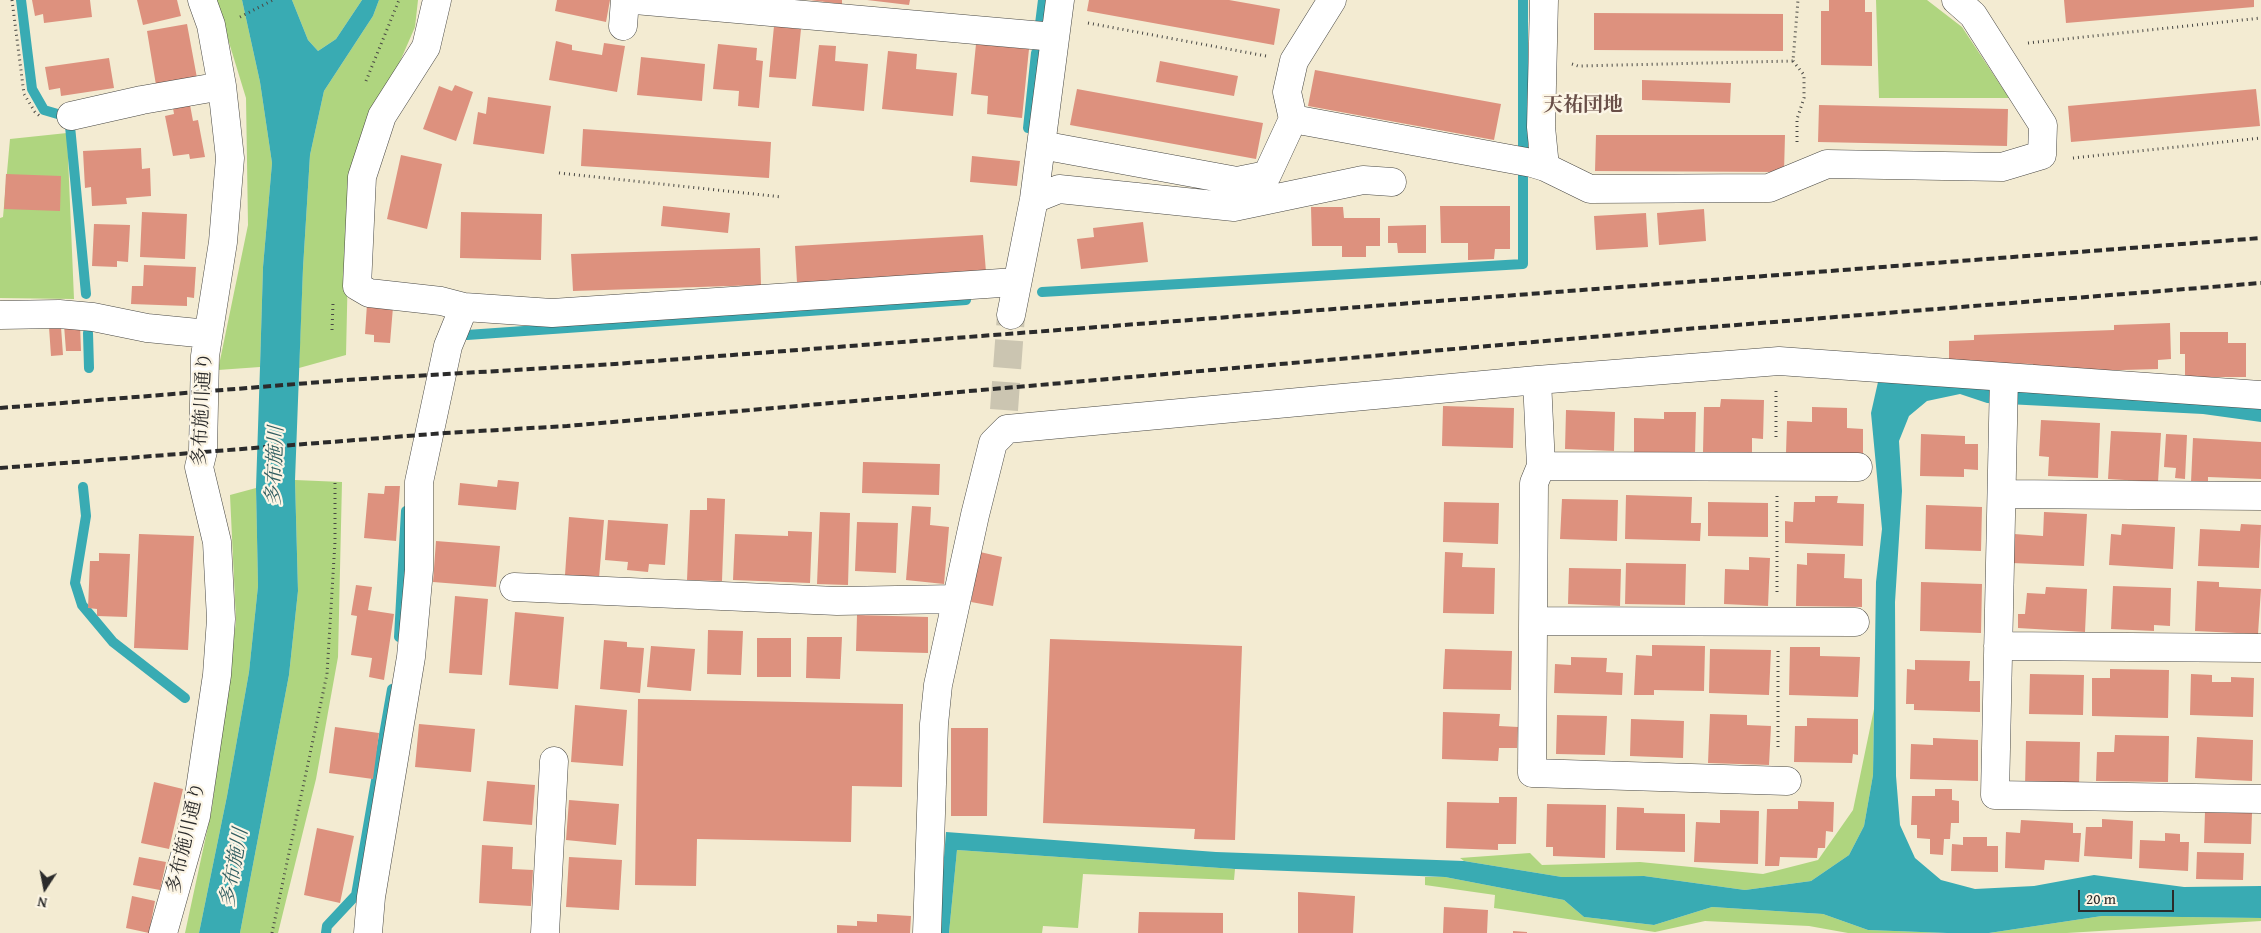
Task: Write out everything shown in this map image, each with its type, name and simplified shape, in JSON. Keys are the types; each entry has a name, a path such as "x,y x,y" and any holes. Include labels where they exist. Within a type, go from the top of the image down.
{"street":[{"name":"多布施川通り","path":"163,933 196,816 217,676 221,619 217,542 198,467 203,451 205,356 223,242 230,158 222,86 211,25 202,0"},
{"path":"437,0 426,47 382,116 362,177 357,286 369,293 441,301 464,307 552,313 1016,282"},
{"path":"635,0 1057,18 1034,198 1011,315"},
{"path":"1041,144 1237,182 1267,175 1293,119 1287,92 1294,61 1332,0"},
{"path":"1530,163 1541,127 1544,0"},
{"path":"1293,119 1530,163 1590,189 1769,188 1827,164 2002,167 2042,155 2043,125 1996,47 1974,15 1956,0"},
{"path":"58,118 142,100 222,86"},
{"path":"1034,198 1059,189 1234,207 1363,180 1392,182"},
{"path":"368,933 372,887 411,657 419,570 419,482 448,346 464,307"},
{"path":"0,315 59,314 93,317 147,328 208,334"},
{"path":"927,933 934,724 938,685 956,599 993,443 1006,420 1779,361 2261,395"},
{"path":"2004,377 1995,795 2261,799"},
{"path":"1537,380 1541,466 1534,483 1532,773 1783,781"},
{"path":"1541,466 1858,467"},
{"path":"2002,494 2261,496"},
{"path":"514,587 837,601 956,599"},
{"path":"1534,620 1855,622"},
{"path":"1998,646 2261,648"},
{"path":"546,933 554,760"}],"path":[{"path":"12,0 24,94 35,112 58,118"},
{"path":"211,25 244,16 273,0"},
{"path":"1798,0 1793,61 1804,75 1804,98 1796,119 1799,176"},
{"path":"1057,18 1294,61"},
{"path":"1996,47 2261,18"},
{"path":"1543,54 1578,66 1793,61"},
{"path":"2042,155 2074,158 2261,138"},
{"path":"559,173 782,197"},
{"path":"1779,361 1776,375 1776,466 1783,781"},
{"path":"272,933 328,674 335,542 335,481"}],"green space":[{"path":"216,0 242,0 260,82 272,163 263,267 260,367 218,370 248,225 246,98"},
{"path":"292,0 362,0 336,39 318,51 308,40"},
{"path":"379,0 418,0 415,27 350,176 346,355 299,368 310,155 324,91 373,16"},
{"path":"1876,0 1927,0 1962,27 2009,98 1879,98"},
{"path":"67,133 74,299 0,298 0,218 3,217 10,139"},
{"path":"295,480 342,482 338,657 316,779 278,933 240,933 289,675 298,591"},
{"path":"256,488 258,586 249,672 227,796 199,933 185,933 212,808 236,621 230,495"},
{"path":"1874,709 1873,775 1864,826 1849,855 1811,881 1745,890 1644,876 1562,877 1464,861 1460,858 1530,853 1542,865 1640,862 1763,874 1818,860 1853,810"},
{"path":"957,850 1235,869 1234,880 1083,874 1078,928 1043,926 1042,933 949,933"},
{"path":"1425,877 1445,877 1564,900 1584,917 1654,925 1712,907 1823,914 1868,930 1947,933 1848,933 1809,926 1705,921 1655,932 1494,908 1495,895 1425,885"},
{"path":"2102,916 2261,918 2261,921 2067,933 1989,933"}],"water":[{"name":"多布施川","path":"242,0 292,0 308,40 318,51 336,39 362,0 379,0 373,16 324,91 310,155 303,268 295,480 298,591 289,675 240,933 199,933 227,796 249,672 258,586 256,488 263,267 272,163 260,82"},
{"path":"1878,382 1960,385 2261,404 2261,422 2203,414 1987,403 1960,394 1927,401 1909,416 1899,441 1902,491 1895,602 1896,776 1900,825 1915,858 1941,880 1975,889 2034,886 2094,875 2184,887 2261,886 2261,918 2102,916 1989,933 1947,933 1868,930 1823,914 1712,907 1654,925 1584,917 1564,900 1445,877 1235,869 957,850 949,933 938,933 946,832 1216,852 1464,861 1562,877 1644,876 1745,890 1811,881 1849,855 1864,826 1873,775 1876,582 1882,529 1871,413"}],"building":[{"path":"32,0 90,0 92,17 44,23 43,14 35,16"},
{"path":"137,0 177,0 181,16 143,25"},
{"path":"557,0 610,0 606,22 555,11"},
{"path":"809,0 842,0 842,4"},
{"path":"867,0 910,0 909,5"},
{"path":"1089,0 1229,0 1280,9 1274,45 1087,11"},
{"path":"1829,0 1865,0 1865,12 1872,12 1872,66 1821,65 1821,11 1829,11"},
{"path":"2064,0 2254,0 2254,7 2066,23"},
{"path":"1594,13 1783,14 1783,51 1594,50"},
{"path":"187,24 197,78 156,85 147,31"},
{"path":"774,26 801,29 796,79 769,77"},
{"path":"556,41 572,45 572,50 602,55 604,43 625,46 617,92 549,80"},
{"path":"718,44 757,48 756,60 763,61 759,108 738,106 739,91 713,89"},
{"path":"976,44 1029,49 1022,118 987,114 988,96 971,94"},
{"path":"819,45 836,46 835,61 868,64 864,111 812,106"},
{"path":"888,51 917,54 916,69 957,73 953,116 882,109"},
{"path":"641,57 705,64 702,101 637,95"},
{"path":"109,58 114,88 61,96 60,88 49,90 45,67"},
{"path":"1160,61 1238,76 1234,96 1156,82"},
{"path":"1315,70 1501,104 1494,140 1308,106"},
{"path":"1642,80 1731,83 1730,103 1642,100"},
{"path":"455,85 473,92 456,141 423,129 439,86 452,91"},
{"path":"1077,89 1263,123 1256,159 1070,125"},
{"path":"2256,89 2260,126 2071,142 2068,106"},
{"path":"488,97 551,106 544,154 473,144 478,112 486,114"},
{"path":"190,105 193,121 198,120 205,157 190,159 189,154 173,156 165,116 174,114 173,108"},
{"path":"1819,105 2008,109 2007,146 1818,142"},
{"path":"583,129 771,142 769,178 581,166"},
{"path":"1596,135 1785,135 1784,172 1595,171"},
{"path":"141,148 142,169 150,168 151,196 126,198 127,204 92,206 91,187 85,188 83,151"},
{"path":"401,155 442,164 427,229 387,219"},
{"path":"972,156 1020,161 1017,186 970,182"},
{"path":"6,174 61,176 60,211 4,209"},
{"path":"663,206 730,213 728,233 661,226"},
{"path":"1440,206 1510,206 1510,249 1495,249 1494,259 1468,260 1468,243 1441,243"},
{"path":"1311,207 1343,207 1344,218 1380,218 1380,246 1366,246 1366,257 1342,257 1342,246 1312,246"},
{"path":"1704,209 1706,241 1659,245 1657,213"},
{"path":"142,212 187,214 185,259 140,257"},
{"path":"461,212 542,214 541,260 460,258"},
{"path":"1646,213 1648,247 1596,250 1594,216"},
{"path":"1143,222 1148,262 1081,269 1077,239 1094,237 1093,228"},
{"path":"94,224 130,225 128,262 117,261 117,267 92,266"},
{"path":"1426,225 1426,253 1398,253 1397,243 1388,243 1388,226"},
{"path":"983,235 986,272 797,283 795,246"},
{"path":"760,248 761,285 573,291 571,254"},
{"path":"144,265 196,267 194,298 187,297 187,306 131,304 132,286 143,286"},
{"path":"367,304 393,307 390,343 374,342 374,335 365,334"},
{"path":"2170,323 2171,359 2158,360 2158,369 2088,371 2033,369 2033,364 1949,362 1949,341 1974,340 1974,335 2114,330 2114,325"},
{"path":"80,324 81,351 66,351 64,325"},
{"path":"49,327 61,327 63,355 51,356"},
{"path":"2180,332 2228,332 2228,343 2246,343 2246,377 2185,377 2185,354 2180,354"},
{"path":"1721,399 1764,400 1763,439 1752,438 1752,453 1703,452 1704,407 1720,407"},
{"path":"1443,406 1514,408 1513,448 1442,446"},
{"path":"1812,407 1847,408 1847,428 1863,429 1863,455 1786,453 1787,421 1812,422"},
{"path":"1566,410 1615,412 1614,451 1565,449"},
{"path":"1664,412 1696,412 1695,455 1634,453 1634,418 1664,419"},
{"path":"2041,420 2100,423 2098,478 2048,476 2049,457 2039,456"},
{"path":"2111,431 2161,433 2158,482 2108,479"},
{"path":"1921,434 1965,436 1965,444 1978,444 1978,470 1964,469 1964,477 1920,476"},
{"path":"2166,434 2187,435 2185,479 2175,478 2176,468 2164,467"},
{"path":"2193,438 2261,442 2261,479 2208,477 2208,483 2191,482"},
{"path":"863,462 940,464 939,495 862,493"},
{"path":"498,480 519,482 516,510 458,505 460,483 497,487"},
{"path":"385,486 400,486 396,541 364,538 368,493 384,494"},
{"path":"1626,495 1692,497 1691,523 1701,523 1700,541 1625,539"},
{"path":"1815,496 1838,496 1837,503 1864,504 1863,546 1785,543 1785,521 1793,522 1794,502 1815,502"},
{"path":"707,498 725,499 722,581 687,580 690,510 707,510"},
{"path":"1562,499 1618,500 1617,541 1560,539"},
{"path":"1444,502 1499,503 1498,544 1443,542"},
{"path":"1708,502 1768,503 1768,537 1708,536"},
{"path":"1926,505 1982,507 1981,551 1925,549"},
{"path":"912,506 931,507 930,525 949,527 944,584 906,580"},
{"path":"820,512 850,513 848,585 817,584"},
{"path":"2044,512 2087,514 2084,566 2012,563 2014,534 2043,536"},
{"path":"569,517 604,520 599,578 565,575"},
{"path":"608,520 668,524 665,565 649,564 648,572 627,570 628,562 605,560"},
{"path":"857,522 898,523 896,573 855,571"},
{"path":"2122,524 2175,527 2173,569 2109,565 2111,534 2121,535"},
{"path":"2241,524 2261,525 2259,568 2198,566 2200,529 2240,531"},
{"path":"788,531 812,532 810,583 733,580 735,534 788,536"},
{"path":"139,534 194,536 188,650 134,648"},
{"path":"436,541 500,546 496,587 433,582"},
{"path":"980,552 1002,557 993,606 971,602"},
{"path":"1445,552 1463,553 1462,567 1495,568 1494,614 1443,613"},
{"path":"99,553 130,554 127,617 97,616 97,609 88,608 90,561 99,561"},
{"path":"1807,553 1845,554 1844,578 1862,579 1862,607 1796,606 1797,564 1807,565"},
{"path":"1749,557 1770,558 1768,606 1724,604 1725,569 1749,570"},
{"path":"1626,563 1686,564 1685,605 1625,604"},
{"path":"1569,568 1621,569 1620,606 1568,604"},
{"path":"2197,581 2219,582 2219,587 2261,589 2258,634 2195,631"},
{"path":"1921,582 1982,584 1981,633 1920,631"},
{"path":"356,585 372,587 368,610 394,614 384,680 369,677 372,658 351,655 357,616 351,615"},
{"path":"2113,586 2171,588 2170,626 2154,625 2154,631 2111,629"},
{"path":"2046,587 2087,589 2085,632 2018,628 2018,614 2025,614 2027,593 2045,594"},
{"path":"455,596 488,599 482,675 449,673"},
{"path":"515,612 564,617 558,689 509,685"},
{"path":"857,615 928,617 928,653 856,651"},
{"path":"708,630 743,631 741,675 707,674"},
{"path":"807,637 842,637 840,679 806,678"},
{"path":"757,638 791,638 791,677 757,677"},
{"path":"1050,639 1242,646 1235,840 1194,839 1195,829 1043,823"},
{"path":"604,640 627,642 627,647 644,648 640,693 600,689"},
{"path":"1652,645 1705,646 1704,691 1654,690 1654,695 1634,695 1636,655 1652,656"},
{"path":"651,646 695,649 691,691 647,687"},
{"path":"1790,647 1820,647 1820,656 1860,657 1858,697 1789,695"},
{"path":"1445,649 1512,651 1511,690 1443,689"},
{"path":"1710,649 1771,650 1769,695 1709,693"},
{"path":"1571,657 1607,658 1606,672 1623,673 1622,695 1554,693 1555,664 1571,665"},
{"path":"1915,660 1970,661 1969,681 1980,681 1980,712 1914,710 1914,704 1906,704 1907,669 1915,670"},
{"path":"2110,669 2169,670 2168,718 2092,716 2092,678 2110,678"},
{"path":"2030,674 2084,675 2083,715 2029,714"},
{"path":"2191,674 2212,675 2212,682 2231,682 2231,677 2254,678 2253,717 2190,715"},
{"path":"638,699 903,704 902,787 852,786 851,842 697,839 696,886 635,885"},
{"path":"575,705 627,710 623,766 571,762"},
{"path":"1443,712 1500,714 1499,726 1518,727 1517,748 1499,748 1498,761 1442,759"},
{"path":"1710,714 1747,715 1747,725 1771,726 1769,765 1708,763"},
{"path":"1557,715 1607,716 1605,755 1556,754"},
{"path":"1807,718 1858,719 1858,755 1853,754 1852,763 1794,762 1795,726 1807,726"},
{"path":"1631,719 1684,721 1683,758 1630,756"},
{"path":"419,724 475,729 471,772 415,767"},
{"path":"335,727 379,733 373,779 329,773"},
{"path":"951,728 988,728 987,816 951,816"},
{"path":"2115,735 2169,736 2168,782 2096,781 2097,752 2114,752"},
{"path":"2197,737 2253,740 2252,781 2195,778"},
{"path":"1933,738 1978,740 1978,781 1910,779 1911,744 1933,745"},
{"path":"2026,741 2080,742 2079,787 2025,786"},
{"path":"487,781 535,785 532,825 483,821"},
{"path":"154,782 183,789 169,849 141,843"},
{"path":"1935,789 1952,789 1952,800 1959,801 1959,823 1951,823 1950,839 1944,839 1943,855 1930,854 1930,839 1917,838 1917,825 1911,825 1912,796 1935,796"},
{"path":"1499,797 1517,797 1516,844 1498,844 1498,850 1446,848 1447,802 1499,803"},
{"path":"569,800 619,804 616,845 566,840"},
{"path":"1798,801 1834,802 1833,832 1826,831 1825,848 1818,848 1817,858 1780,857 1779,866 1765,866 1767,809 1798,809"},
{"path":"1547,804 1606,805 1605,858 1553,856 1553,847 1546,847"},
{"path":"1617,807 1644,808 1644,813 1685,814 1685,852 1616,850"},
{"path":"1720,810 1759,811 1758,864 1694,862 1696,822 1720,823"},
{"path":"2205,812 2252,813 2251,844 2204,843"},
{"path":"2102,819 2133,821 2132,859 2084,856 2086,827 2102,827"},
{"path":"2021,820 2073,823 2073,833 2081,833 2079,862 2045,860 2044,870 2005,868 2006,832 2020,833"},
{"path":"317,828 354,836 340,903 304,895"},
{"path":"2165,833 2180,834 2180,842 2189,842 2188,871 2139,868 2140,840 2165,841"},
{"path":"1963,837 1987,837 1987,846 1998,846 1998,872 1951,871 1952,844 1963,845"},
{"path":"482,845 513,847 512,869 533,870 531,906 479,903"},
{"path":"2197,852 2244,853 2243,880 2196,879"},
{"path":"139,857 166,862 160,890 133,885"},
{"path":"569,857 622,860 619,910 566,907"},
{"path":"1298,892 1355,896 1353,933 1298,933"},
{"path":"132,896 155,901 149,933 126,928"},
{"path":"1444,907 1488,910 1487,933 1443,933"},
{"path":"1139,912 1223,913 1223,933 1138,933"},
{"path":"877,914 911,916 910,933 837,933 837,925 857,926 857,921 877,922"},
{"path":"1513,931 1527,932 1527,933 1513,933"}],"waterway":[{"path":"21,0 32,89 44,110 61,115 70,126 86,294"},
{"path":"1040,24 1043,0"},
{"path":"1042,292 1523,264 1523,0"},
{"path":"1028,128 1036,53"},
{"path":"467,335 966,300"},
{"path":"88,333 89,368"},
{"path":"83,487 86,516 75,583 82,605 113,642 185,698"},
{"path":"399,637 406,511"},
{"path":"326,933 327,926 356,895 392,689"}],"tunnel":[{"path":"1004,410 1011,315"}],"railway":[{"path":"0,408 346,380 615,364 2261,238"},
{"path":"0,468 445,433 567,426 1661,331 2261,283"}],"district":[{"name":"天祐団地","path":"1583,106"}]}
